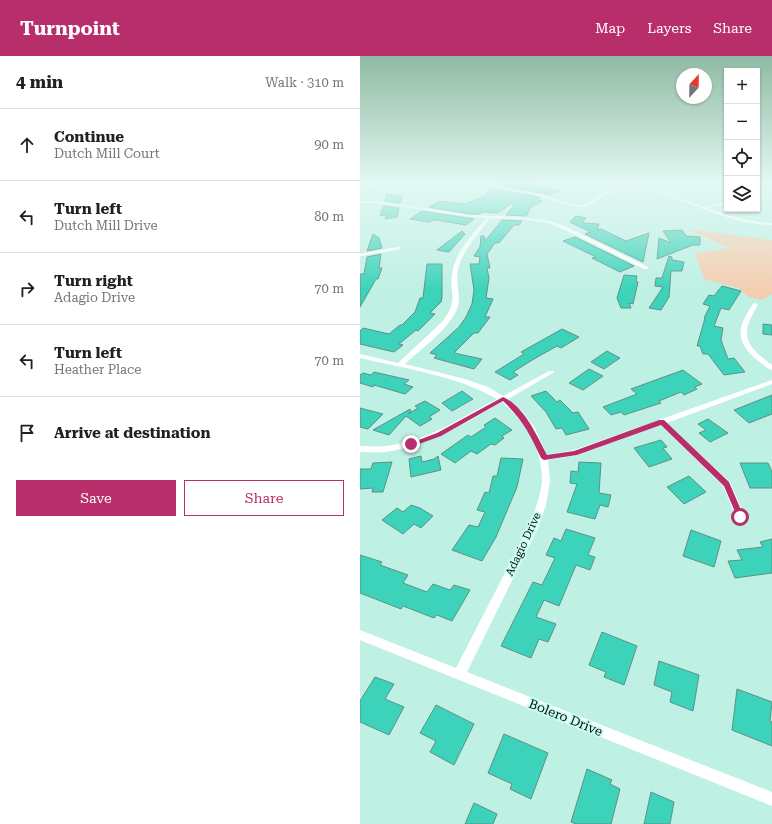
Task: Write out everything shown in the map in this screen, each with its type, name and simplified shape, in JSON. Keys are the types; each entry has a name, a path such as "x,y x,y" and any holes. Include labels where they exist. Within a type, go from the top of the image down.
{"street":[{"path":"400,365 446,321 454,310 457,298 455,271 458,260 488,218 522,218 550,222 646,268"},
{"path":"733,218 772,224"},
{"path":"755,305 746,318 742,330 744,341 753,354 772,368"},
{"name":"Adagio Drive","path":"360,356 463,380 486,389 503,399 520,414 532,430 544,458 546,481 541,505 533,528 459,675"},
{"path":"360,448 384,449 411,444 439,434 551,372"},
{"path":"544,458 575,453 772,382"},
{"path":"662,422 727,484 740,517"},
{"name":"Bolero Drive","path":"360,635 772,799"}],"lane":[{"path":"360,255 399,248"}],"shaded area":[{"path":"688,229 772,240 772,294 762,300 749,297 739,288 704,279 695,253 729,248"}],"building":[{"path":"466,218 474,219 466,225 435,220 437,219 428,222 410,219"},
{"path":"574,218 586,218 582,223 599,224 597,230 601,229 626,241 649,233 643,262 585,234 591,232 570,222"},
{"path":"502,220 522,221 519,225 514,225 499,243 495,243 487,254 490,268 487,268 489,278 486,298 493,299 485,317 490,317 478,333 474,333 454,353 482,359 474,369 434,358 437,355 430,353 459,327 472,304 474,290 470,264 479,264 480,257 474,256 480,247 481,236 484,236 485,241"},
{"path":"682,230 686,236 700,237 700,245 693,245 657,259 659,238 671,243 663,231"},
{"path":"462,231 465,234 449,252 437,250"},
{"path":"373,234 379,238 382,248 367,251"},
{"path":"575,237 634,266 620,272 592,258 596,257 563,241"},
{"path":"381,254 379,268 382,268 378,279 376,279 360,307 360,274 364,274 367,257"},
{"path":"669,256 672,257 672,260 684,262 682,271 671,271 669,297 661,310 649,308 663,287 655,286 656,278 662,278"},
{"path":"427,264 442,264 441,302 430,313 435,314 418,331 416,330 399,344 403,345 394,352 360,344 360,331 363,328 389,334 402,325 415,312 420,298 423,298"},
{"path":"624,275 637,276 636,281 638,282 633,304 629,303 631,308 621,308 617,298"},
{"path":"722,286 741,291 729,310 721,308 714,326 723,328 721,340 728,359 734,358 745,372 724,375 708,354 703,354 700,346 697,346 704,318 710,306 703,304 709,295 714,296"},
{"path":"763,324 772,325 772,335 763,334"},
{"path":"562,329 579,337 561,348 557,346 513,372 518,375 510,380 495,372 524,354 521,352"},
{"path":"607,351 620,358 604,369 591,362"},
{"path":"589,369 603,376 583,390 569,383"},
{"path":"683,370 702,384 695,387 697,389 684,395 681,392 659,401 661,403 624,415 621,412 611,415 603,407 637,394 631,389"},
{"path":"374,372 409,380 404,384 413,387 405,394 374,385 373,387 360,383 360,375 363,373 371,375"},
{"path":"462,391 473,399 452,411 442,403"},
{"path":"546,391 557,402 560,400 573,413 578,412 589,429 566,435 562,428 556,429 546,412 531,396"},
{"path":"772,395 772,414 749,423 734,410"},
{"path":"425,401 440,410 429,417 432,419 420,426 406,416 389,435 373,430 410,409 411,411 408,414 418,408 415,406"},
{"path":"360,408 383,414 368,429 360,427"},
{"path":"495,418 512,430 502,436 504,438 495,445 491,444 477,454 471,451 455,463 441,454 468,435 471,437 486,427 484,425"},
{"path":"708,419 728,433 710,442 699,433 706,430 698,424"},
{"path":"661,440 667,447 663,448 672,459 649,467 634,448"},
{"path":"421,456 422,462 434,459 438,456 441,470 411,477 409,459"},
{"path":"501,458 523,459 517,487 496,537 482,561 452,550 469,525 478,527 485,512 477,510 485,492 489,493 493,476 497,476"},
{"path":"392,462 383,492 372,492 373,488 360,489 360,469 371,469 373,463"},
{"path":"579,462 601,463 599,493 611,495 608,507 600,505 595,519 567,512 577,484 570,483 571,471 578,472"},
{"path":"740,463 768,463 772,472 772,488 750,488"},
{"path":"689,476 706,492 684,504 667,487"},
{"path":"411,505 420,508 433,516 421,528 414,524 403,534 382,520 397,508 403,512"},
{"path":"566,529 595,538 588,555 595,557 590,570 576,565 559,606 544,600 536,617 556,624 548,642 539,639 531,658 501,646 533,582 542,585 555,558 546,555 554,538 561,541"},
{"path":"691,530 721,541 714,567 683,556"},
{"path":"772,539 772,573 735,578 728,561 742,560 737,550 763,547 760,542"},
{"path":"360,555 382,562 380,565 408,575 403,583 427,592 433,584 450,590 454,585 470,590 452,621 437,615 434,618 403,606 401,609 360,593"},
{"path":"602,632 637,646 624,685 604,677 606,672 589,665"},
{"path":"659,661 699,675 693,711 670,702 672,692 654,685"},
{"path":"375,677 394,684 385,699 404,707 389,735 360,722 360,701"},
{"path":"737,689 772,702 770,721 772,722 772,746 732,730"},
{"path":"436,705 474,724 454,765 430,752 436,741 420,733"},
{"path":"504,734 548,753 531,799 510,789 512,784 488,773"},
{"path":"587,769 612,780 610,784 620,789 611,824 576,824 571,822"},
{"path":"651,792 674,802 670,824 644,824"},
{"path":"474,803 497,814 493,824 465,824"}],"route":[{"path":"411,444 439,434 503,399 520,414 532,430 544,458 575,453 662,422 727,484 740,517"}]}
